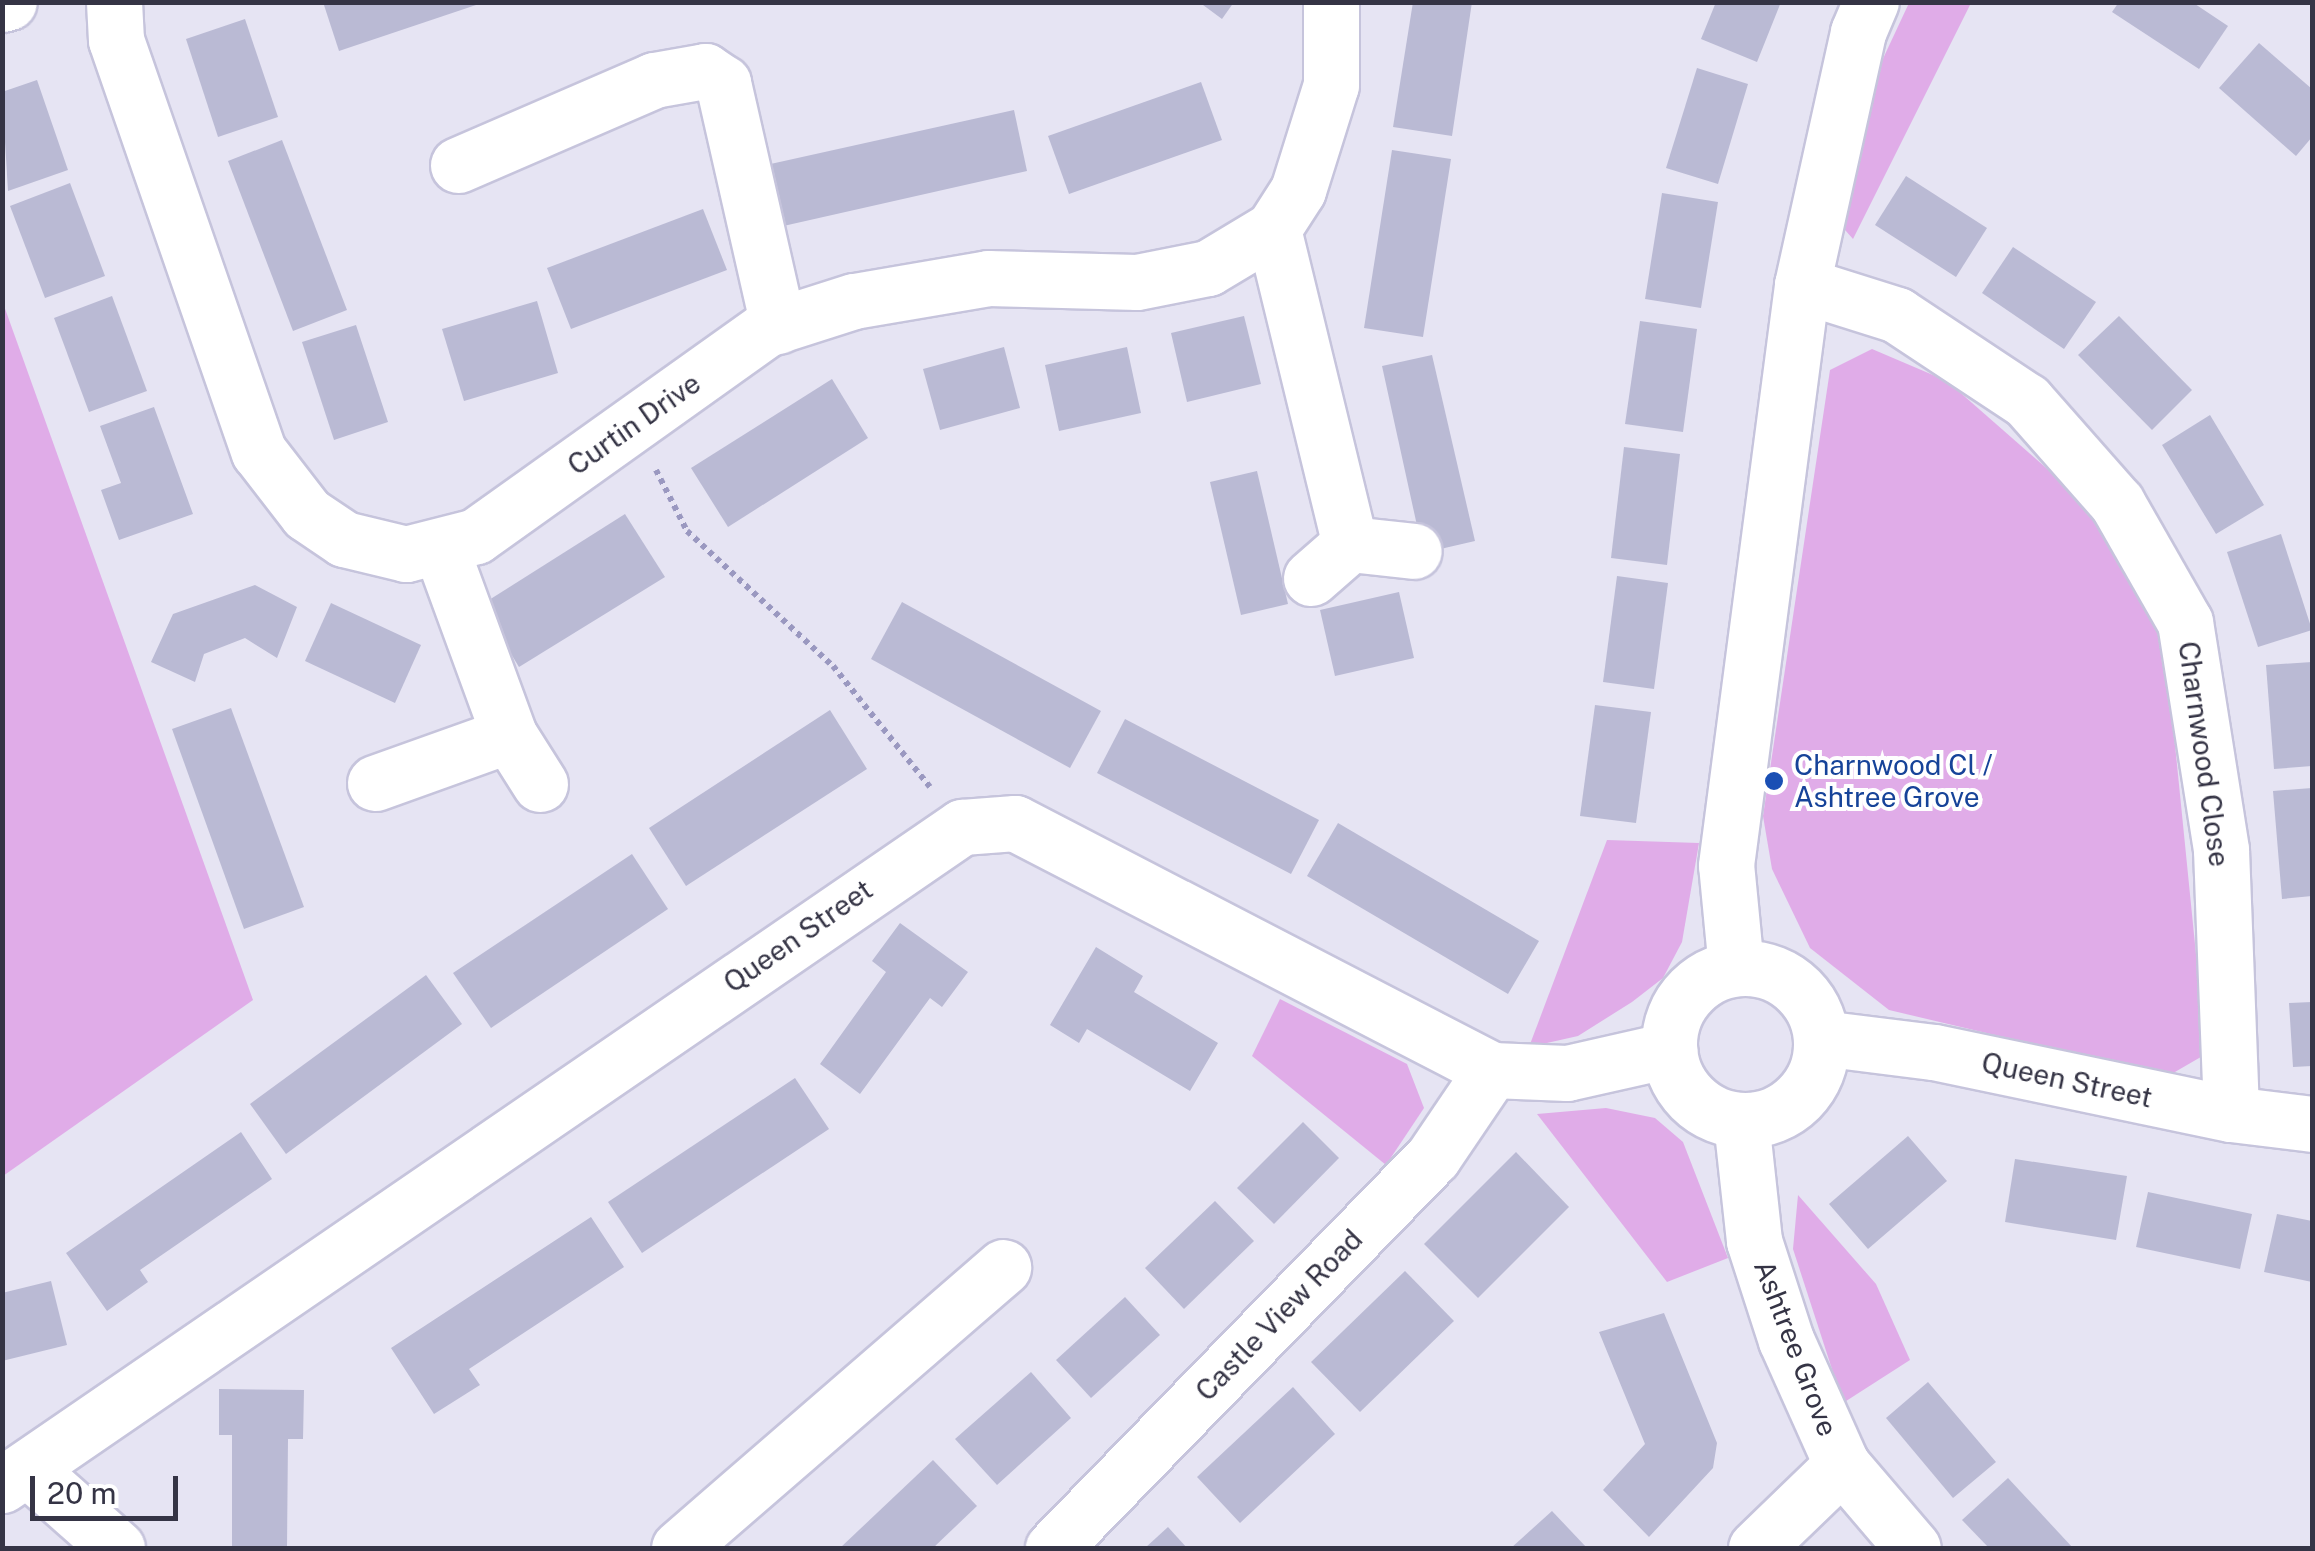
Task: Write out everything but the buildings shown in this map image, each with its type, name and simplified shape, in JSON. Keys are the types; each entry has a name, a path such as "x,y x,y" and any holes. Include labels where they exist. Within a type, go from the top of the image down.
{"street":[{"name":"Curtin Drive","path":"114,2 116,40 259,452 307,514 344,540 406,554 476,536 778,326 854,302 988,278 1137,282 1208,268 1273,229 1298,190 1330,85 1331,2"},
{"path":"1736,968 1726,865 1802,285 1858,32 1872,2"},
{"path":"458,166 654,80 705,71 723,83 778,326"},
{"path":"1273,229 1330,561 1414,550"},
{"name":"Charnwood Close","path":"1802,285 1897,316 2027,401 2117,503 2185,622 2221,850 2232,1114"},
{"path":"440,546 509,735 540,784"},
{"path":"375,783 509,735"},
{"path":"962,827 1015,823 1492,1070 1567,1072 1669,1050"},
{"name":"Queen Street","path":"16,1478 962,827"},
{"path":"1736,968 1780,975 1800,990 1815,1012 1822,1038 1820,1065 1792,1105 1741,1121 1694,1102 1676,1079 1669,1050 1672,1021 1684,997 1715,974 1736,968"},
{"name":"Queen Street","path":"1822,1038 1934,1052 2232,1114 2312,1124"},
{"name":"Castle View Road","path":"1052,1548 1434,1157 1492,1070"},
{"name":"Ashtree Grove","path":"1741,1121 1754,1241 1786,1340 1842,1465 1913,1548"},
{"path":"679,1548 1003,1267"},
{"path":"1756,1548 1842,1465"},
{"path":"16,1478 117,1548"}],"path":[{"path":"634,424 686,531 832,666 962,827"}],"shaded area":[{"path":"1909,3 1971,3 1853,239 1838,222 1873,80"},
{"path":"3,303 253,1000 2,1176"},
{"path":"1872,349 1947,381 2094,510 2165,645 2206,1054 2168,1076 1889,1010 1810,948 1772,869 1763,816 1830,370"},
{"path":"1607,840 1699,843 1682,942 1663,978 1632,1002 1578,1036 1529,1047"},
{"path":"1280,999 1407,1064 1424,1108 1386,1165 1252,1056"},
{"path":"1606,1108 1655,1118 1683,1142 1728,1258 1667,1282 1537,1114"},
{"path":"1798,1195 1876,1284 1910,1360 1843,1403 1793,1249"}],"place":[{"name":"Charnwood Cl / Ashtree Grove","path":"1774,781"}]}
